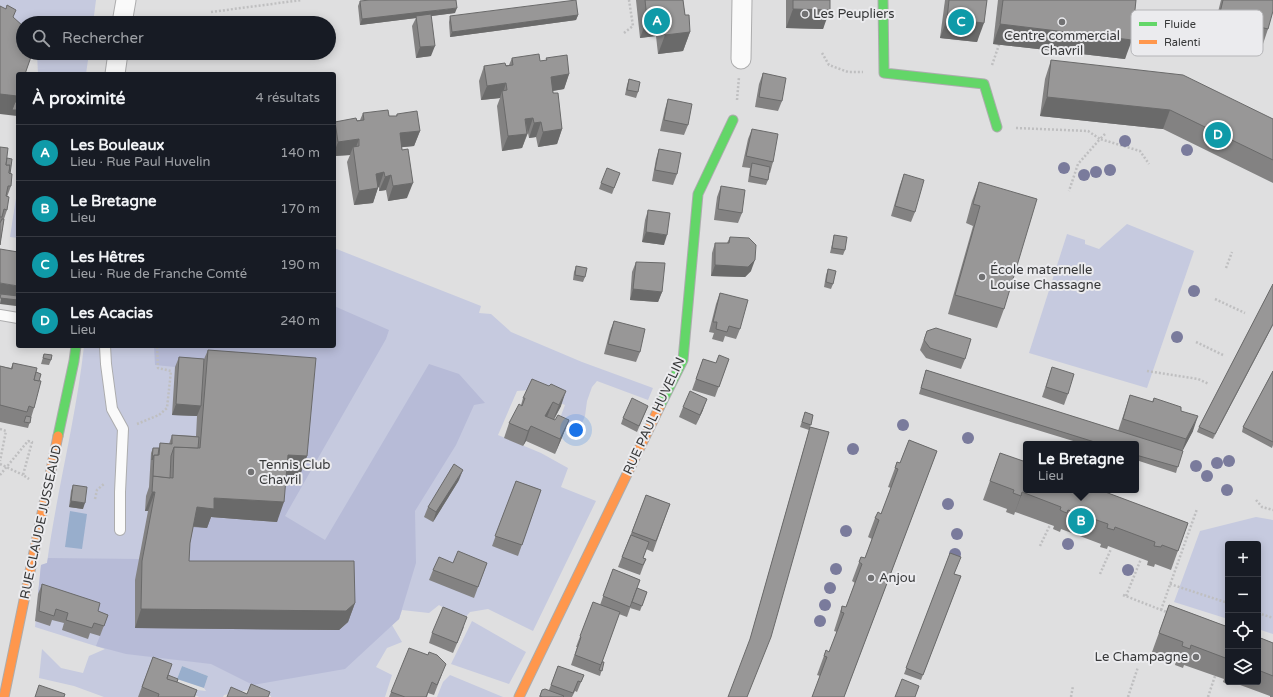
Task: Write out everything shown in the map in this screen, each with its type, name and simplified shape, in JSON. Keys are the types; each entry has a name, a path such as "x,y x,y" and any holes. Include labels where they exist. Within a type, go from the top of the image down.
{"street":[{"path":"123,16 126,0"},
{"path":"741,59 742,0"},
{"path":"883,0 884,73 984,84 996,126"},
{"path":"115,72 117,60"},
{"name":"RUE PAUL HUVELIN","path":"519,697 683,360 698,194 733,120"},
{"name":"RUE CLAUDE JUSSEAUD","path":"4,697 76,348"}],"lane":[{"path":"0,315 16,318"},
{"path":"105,348 112,409 123,428 120,530"}],"path":[{"path":"211,12 302,0"},
{"path":"624,33 633,26 629,0"},
{"path":"984,84 1000,44 1001,37"},
{"path":"822,53 829,65 848,72 884,73"},
{"path":"733,120 738,96 741,59"},
{"path":"996,126 1088,131 1100,139 1140,152 1149,164"},
{"path":"1069,191 1078,164 1106,134"},
{"path":"1226,268 1232,252"},
{"path":"1215,299 1245,313"},
{"path":"1196,342 1224,355"},
{"path":"123,428 159,415 167,408 171,371 158,368 157,348"},
{"path":"1147,371 1198,379 1209,384"},
{"path":"0,429 6,431 0,461"},
{"path":"0,475 28,441 32,442 23,476"},
{"path":"0,464 47,489"},
{"path":"1256,500 1262,507 1273,510"},
{"path":"1161,610 1198,509"},
{"path":"1040,546 1050,525"},
{"path":"1100,574 1111,548"},
{"path":"1126,596 1141,559"},
{"path":"1170,584 1225,602"},
{"path":"1123,595 1176,615"},
{"path":"1261,614 1273,618"},
{"path":"1128,697 1138,667"},
{"path":"1208,697 1215,676"},
{"path":"1071,697 1073,686"}],"shaded area":[{"path":"0,0 96,0 94,16 16,16 16,21 0,8"},
{"path":"37,60 88,60 86,72 38,72"},
{"path":"16,198 16,238 10,237"},
{"path":"1127,224 1194,251 1147,388 1029,353 1067,234 1085,240 1085,244 1099,249"},
{"name":"Tennis Club Chavril","path":"336,249 481,306 479,313 491,314 511,332 582,362 653,388 648,400 597,381 592,387 587,401 585,416 580,428 571,434 557,426 565,405 530,390 517,391 498,435 541,453 568,468 561,487 596,501 533,631 488,609 470,612 463,620 439,605 429,613 402,610 399,619 392,625 402,642 387,648 376,667 392,675 385,697 271,697 252,689 224,695 223,697 199,697 193,694 197,690 206,691 204,688 208,676 182,666 177,679 168,674 138,697 104,697 74,686 39,678 42,649 61,668 83,673 89,656 105,649 35,627 41,565 47,563 81,373 84,348 336,348"},
{"path":"336,307 389,330 386,339 285,516 325,540 429,364 459,374 485,403 474,405 456,445 415,511 416,563 399,619 345,669 253,685 211,664 126,654 96,646 104,625 38,594 41,565 47,563 48,558 139,559 190,526 207,517 277,522 175,367 155,365 154,348 336,348"},
{"path":"70,511 87,514 82,549 65,547"},
{"path":"1256,517 1273,520 1273,634 1261,630 1261,541 1225,541 1225,618 1174,602 1200,531"},
{"path":"472,621 526,652 509,684 451,664"},
{"path":"182,666 208,676 204,688 177,679"},
{"path":"450,675 503,697 437,697 443,682"}],"building":[{"path":"456,0 457,8 362,19 360,1"},
{"path":"576,0 578,15 452,32 450,16"},
{"path":"645,0 683,0 685,15 689,15 690,32 665,35 663,17 647,19"},
{"path":"793,0 830,0 830,10 793,9"},
{"path":"949,0 987,0 984,23 947,19"},
{"path":"1003,0 1136,0 1135,10 1131,10 1131,40 1000,24"},
{"path":"1223,0 1273,0 1273,11 1268,29 1263,28 1263,10 1221,10"},
{"path":"7,5 16,10 13,17 16,20 16,60 30,60 26,72 16,72 16,96 0,94 0,6 6,9"},
{"path":"431,14 435,46 420,47 416,16"},
{"path":"539,54 540,61 547,60 546,58 567,55 569,74 551,77 553,93 558,93 562,129 543,132 541,122 534,123 533,118 525,119 527,134 508,136 502,91 507,90 506,83 487,86 484,66 505,63 506,66 513,65 512,58"},
{"path":"1051,60 1183,75 1273,119 1273,160 1170,110 1047,97"},
{"path":"763,73 786,78 782,101 759,97"},
{"path":"629,79 640,82 638,92 627,90"},
{"path":"668,99 692,104 688,125 664,120"},
{"path":"15,102 16,110 12,110"},
{"path":"388,110 389,116 397,116 397,114 417,111 420,131 400,133 402,150 408,149 413,183 393,186 391,175 385,177 384,172 376,174 378,188 359,191 353,147 359,146 359,139 338,142 336,122 356,118 357,121 364,120 363,113"},
{"path":"752,129 778,134 773,162 746,156"},
{"path":"0,147 8,148 6,165 10,165 9,173 12,174 11,186 8,186 6,196 9,197 7,210 4,209 2,217 0,217"},
{"path":"659,149 681,153 677,174 655,170"},
{"path":"7,158 12,159 10,174 10,165 6,165"},
{"path":"752,163 770,167 768,180 750,176"},
{"path":"607,168 620,173 614,188 601,183"},
{"path":"904,174 924,180 915,212 895,206"},
{"path":"979,182 1037,199 1004,309 955,295 980,206 973,204"},
{"path":"721,186 745,190 742,213 718,209"},
{"path":"648,210 670,213 667,235 646,232"},
{"path":"2,219 4,219 0,245 0,223"},
{"path":"834,235 847,237 845,250 832,248"},
{"path":"730,237 749,238 756,245 755,260 748,267 715,265 715,243 729,243"},
{"path":"0,249 16,252 16,286 0,283"},
{"path":"636,262 665,263 662,292 633,289"},
{"path":"576,266 587,268 585,277 575,275"},
{"path":"828,269 836,271 833,284 826,282"},
{"path":"1273,284 1273,324 1215,434 1199,427"},
{"path":"720,293 748,300 740,329 729,326 727,332 716,329 717,322 713,322"},
{"path":"1,294 16,296 16,300 0,298"},
{"path":"614,321 645,329 640,352 608,344"},
{"path":"936,328 971,339 965,359 930,348 924,340 927,331"},
{"path":"208,350 316,358 307,456 288,455 284,502 214,498 214,509 197,507 190,543 189,561 354,561 355,603 346,611 141,609 142,561 155,492 152,492 153,476 173,478 174,447 200,448"},
{"path":"44,354 52,355 51,360 43,358"},
{"path":"719,355 729,359 719,387 696,379 703,359 716,363"},
{"path":"179,357 204,359 201,406 176,404"},
{"path":"13,363 37,368 34,380 41,381 34,408 29,406 27,412 0,405 0,366 12,369"},
{"path":"1052,367 1074,374 1068,394 1046,387"},
{"path":"926,370 1183,451 1178,467 1139,456 1139,441 1091,441 921,388"},
{"path":"1273,371 1273,442 1243,427"},
{"path":"36,372 41,374 39,381 34,380"},
{"path":"532,379 549,386 551,384 566,391 559,405 553,402 545,416 555,420 558,415 569,420 560,439 531,426 528,431 509,423 519,404 522,406 525,398 523,398"},
{"path":"690,391 707,399 700,415 683,407"},
{"path":"1130,395 1153,402 1154,398 1181,407 1181,411 1198,416 1186,439 1123,419"},
{"path":"632,398 648,406 639,426 623,418"},
{"path":"805,412 813,415 811,425 802,422"},
{"path":"26,416 31,417 30,423 24,422"},
{"path":"810,427 829,432 771,637 747,697 728,697 750,639"},
{"path":"172,435 199,437 198,448 174,447 171,456 170,478 153,476 154,455 159,455 160,443 172,444"},
{"name":"Anjou","path":"909,440 937,451 844,697 812,697 827,657 824,656 826,650 829,652 844,613 841,612 842,606 846,607 862,564 859,562 861,557 865,558 879,520 875,518 878,512 881,514 898,469 895,468 897,462 900,463"},
{"path":"153,448 159,448 158,455 154,455 152,460"},
{"path":"1000,453 1023,461 1023,492 1021,496 1013,493 1014,490 990,481"},
{"path":"454,464 463,470 436,512 428,507"},
{"path":"516,481 541,490 522,545 495,536"},
{"path":"73,485 87,487 85,503 71,501"},
{"path":"1025,493 1108,493 1188,523 1178,551 1162,545 1161,547 1154,546 1155,542 1115,527 1114,530 1107,528 1108,524 1068,510 1067,513 1064,512 1060,510 1061,507"},
{"path":"646,495 670,504 656,541 632,532"},
{"path":"631,535 649,542 643,558 646,559 643,565 622,557"},
{"path":"458,551 487,563 478,587 433,570 439,557 453,563"},
{"path":"950,553 961,557 954,574 961,576 923,675 906,668"},
{"path":"613,569 640,580 630,607 603,596"},
{"path":"42,584 100,603 98,611 108,615 104,626 94,623 92,628 66,620 68,613 56,609 54,616 39,611"},
{"path":"637,588 647,592 642,606 632,602"},
{"path":"593,602 620,612 601,665 575,655 581,637 580,636"},
{"path":"1169,605 1225,626 1225,658 1191,645 1190,649 1182,646 1183,642 1159,633"},
{"path":"443,607 467,617 457,643 432,633"},
{"path":"1261,638 1273,643 1273,676 1261,671"},
{"path":"409,648 428,655 429,652 437,655 446,664 437,685 432,682 426,697 405,697 391,692"},
{"path":"153,657 172,664 167,678 197,690 194,697 158,697 159,694 142,687"},
{"path":"602,662 604,662 602,671 599,670"},
{"path":"558,666 584,675 581,682 578,681 573,693 551,685"},
{"path":"168,675 178,679 177,682 167,679"},
{"path":"902,679 919,686 915,697 895,697"},
{"path":"251,684 270,692 268,697 227,697 231,687 247,694"},
{"path":"39,685 65,694 64,697 35,697"},
{"path":"545,689 564,696 540,696 542,690"}],"traffic: fast":[{"path":"883,0 884,73 984,84 997,127"},
{"path":"660,406 683,360 698,194 733,120"},
{"path":"58,436 76,348"}],"traffic: slow":[{"path":"519,697 660,406"},
{"path":"4,697 58,436"}],"place":[{"name":"Les Peupliers","path":"805,14"},
{"name":"Les Bouleaux","path":"657,21"},
{"name":"Les Hêtres","path":"961,22"},
{"name":"Centre commercial Chavril","path":"1062,22"},
{"name":"Les Acacias","path":"1218,135"},
{"name":"École maternelle Louise Chassagne","path":"982,277"},
{"name":"Tennis Club Chavril","path":"251,472"},
{"name":"Le Bretagne","path":"1081,521"},
{"name":"Anjou","path":"871,578"},
{"name":"Le Champagne","path":"1196,657"}]}
